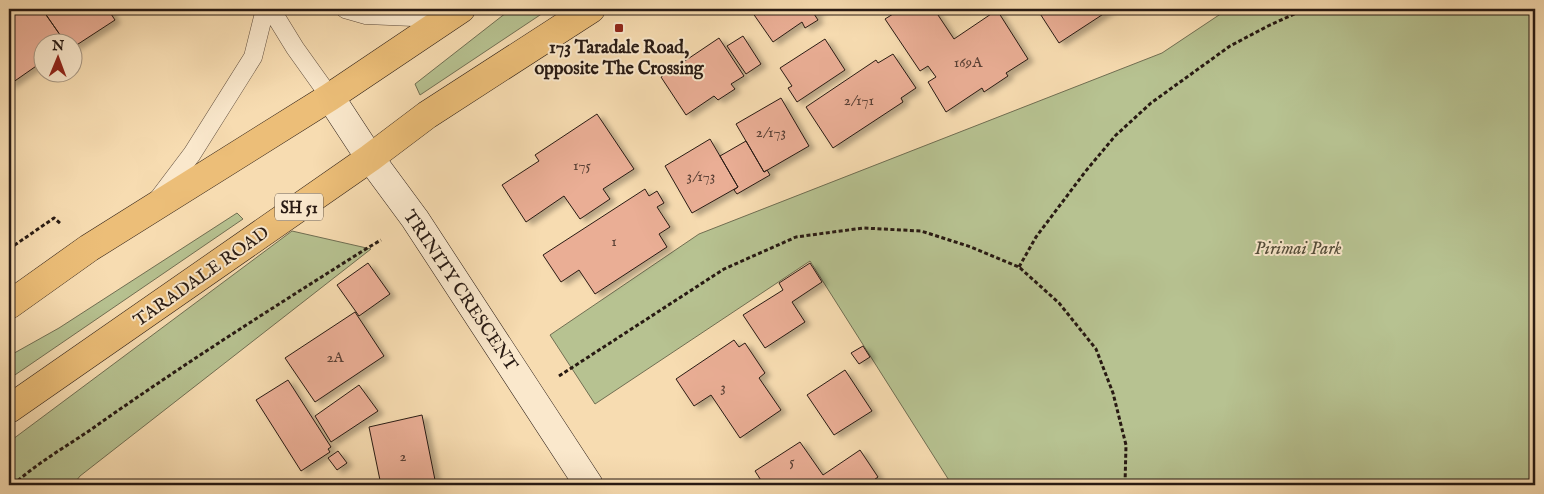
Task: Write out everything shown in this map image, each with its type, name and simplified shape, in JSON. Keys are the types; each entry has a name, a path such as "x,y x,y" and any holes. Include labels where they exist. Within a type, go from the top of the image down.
{"highway":[{"name":"TARADALE ROAD","path":"9,408 370,158 427,115 591,9"},
{"path":"9,305 89,248 330,97 456,12"}],"street":[{"name":"TRINITY CRESCENT","path":"330,97 370,158 415,219 589,485"}],"lane":[{"path":"150,209 192,154 253,57 264,9"},
{"path":"271,9 295,48 330,97"},
{"path":"345,9 366,15 413,17 456,12"}],"path":[{"path":"1019,268 1036,237 1085,172 1115,136 1151,103 1230,46 1305,9"},
{"path":"531,394 724,269 796,237 863,228 921,231 971,247 1019,268 1059,303 1096,349 1113,393 1126,445 1125,485"},
{"path":"13,485 160,380 381,240"}],"green space":[{"path":"511,9 549,9 420,95 415,84"},
{"name":"Pirimai Park","path":"1228,9 1535,9 1535,485 952,485 810,261 595,404 550,335 699,234 1162,53"},
{"path":"237,213 243,219 9,379 9,356 59,328"},
{"path":"292,231 371,249 80,476 73,485 9,485 9,442"}],"building":[{"path":"9,9 42,9 58,32 32,32 32,69 9,85"},
{"path":"42,9 112,9 111,14 115,20 82,41 82,32 58,32"},
{"path":"750,9 823,9 814,14 818,20 805,28 802,22 773,42"},
{"path":"901,9 934,9 954,39 997,10 1028,59 1006,73 1008,76 984,92 982,88 946,112 928,82 936,77 928,66 920,71 885,19"},
{"path":"1037,9 1111,9 1059,43"},
{"path":"743,36 761,64 746,74 727,46"},
{"path":"719,38 744,76 731,84 735,89 718,100 714,96 686,115 661,77"},
{"path":"825,39 845,70 797,102 788,88 792,86 780,68"},
{"path":"893,54 916,88 901,98 903,102 833,148 806,107 876,60 878,63"},
{"path":"781,98 809,146 764,172 736,124"},
{"path":"597,114 634,169 603,189 610,199 580,219 564,196 526,222 502,185 539,161 535,155"},
{"path":"710,139 738,187 692,213 665,166"},
{"path":"746,141 764,172 767,170 770,175 737,194 734,190 738,187 720,156"},
{"path":"645,189 649,196 657,191 664,203 657,207 670,227 659,234 667,247 595,294 579,270 561,282 543,255"},
{"path":"368,263 390,294 359,316 337,285"},
{"path":"810,263 822,282 792,302 805,322 765,348 743,315 783,290 779,283"},
{"path":"355,312 384,356 315,402 285,358"},
{"path":"734,340 739,347 745,343 765,373 759,378 781,410 740,438 711,395 694,406 676,379"},
{"path":"863,346 870,357 859,364 851,353"},
{"path":"845,370 872,411 834,435 807,395"},
{"path":"288,380 331,447 328,449 330,452 301,471 256,400"},
{"path":"359,385 378,411 331,442 315,416"},
{"path":"422,415 436,485 381,485 369,427"},
{"path":"800,442 823,475 860,450 878,477 867,485 764,485 755,471"},
{"path":"338,451 347,463 337,470 328,458"},
{"path":"322,480 327,485 316,485"}],"place":[{"name":"173 Taradale Road, opposite The Crossing","path":"619,28"}]}
